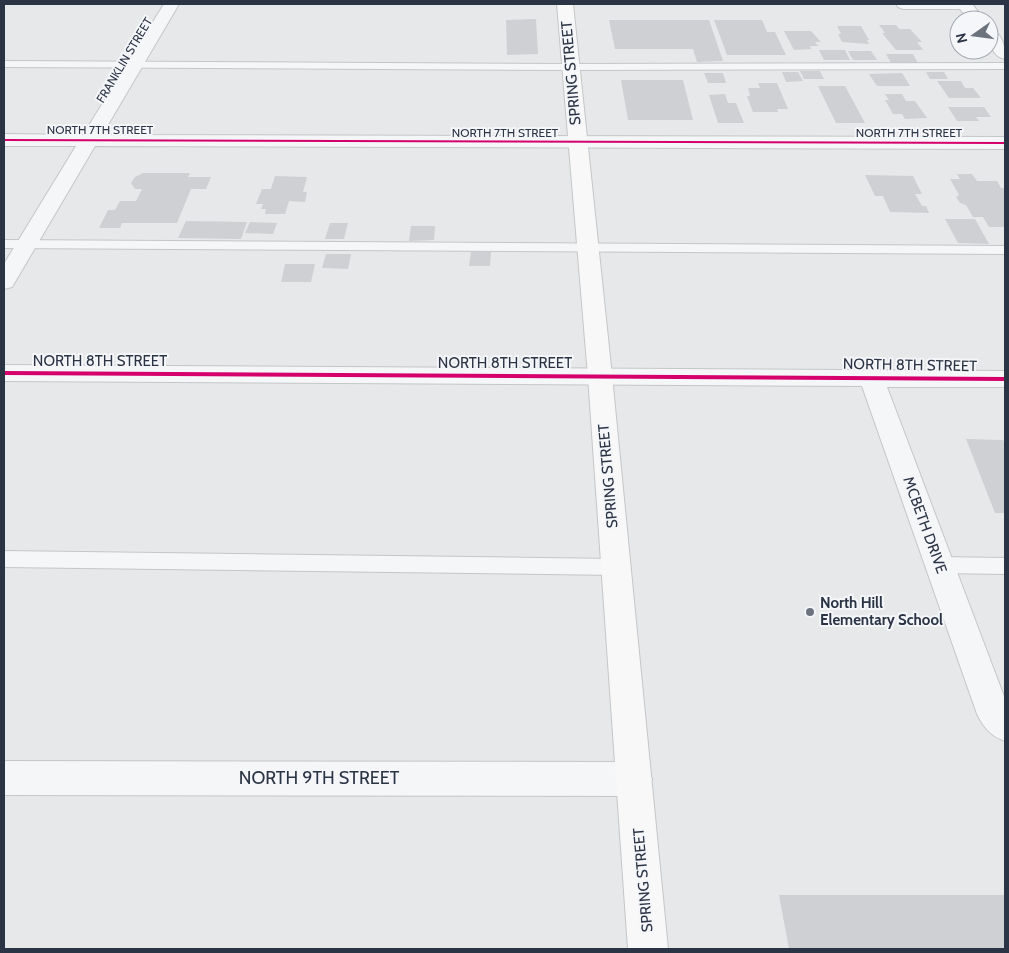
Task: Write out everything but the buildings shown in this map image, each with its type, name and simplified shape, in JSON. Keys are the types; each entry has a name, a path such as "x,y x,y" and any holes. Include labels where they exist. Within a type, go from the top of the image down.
{"main road":[{"name":"SPRING STREET","path":"565,4 600,376 648,949"}],"street":[{"name":"FRANKLIN STREET","path":"4,282 171,4"},
{"path":"903,4 964,4"},
{"name":"NORTH 7TH STREET","path":"4,140 577,144 1005,143"},
{"name":"NORTH 8TH STREET","path":"4,373 1005,379"},
{"name":"MCBETH DRIVE","path":"871,377 938,565 994,714 1005,726"},
{"name":"NORTH 9TH STREET","path":"4,778 634,779"}],"lane":[{"path":"4,64 570,67 1005,66"},
{"path":"4,244 1005,250"},
{"path":"4,559 616,567"},
{"path":"938,565 1005,566"}],"cycle path":[{"path":"4,140 1005,143"},
{"path":"4,373 1005,379"}],"place":[{"name":"North Hill Elementary School","path":"810,612"}]}
